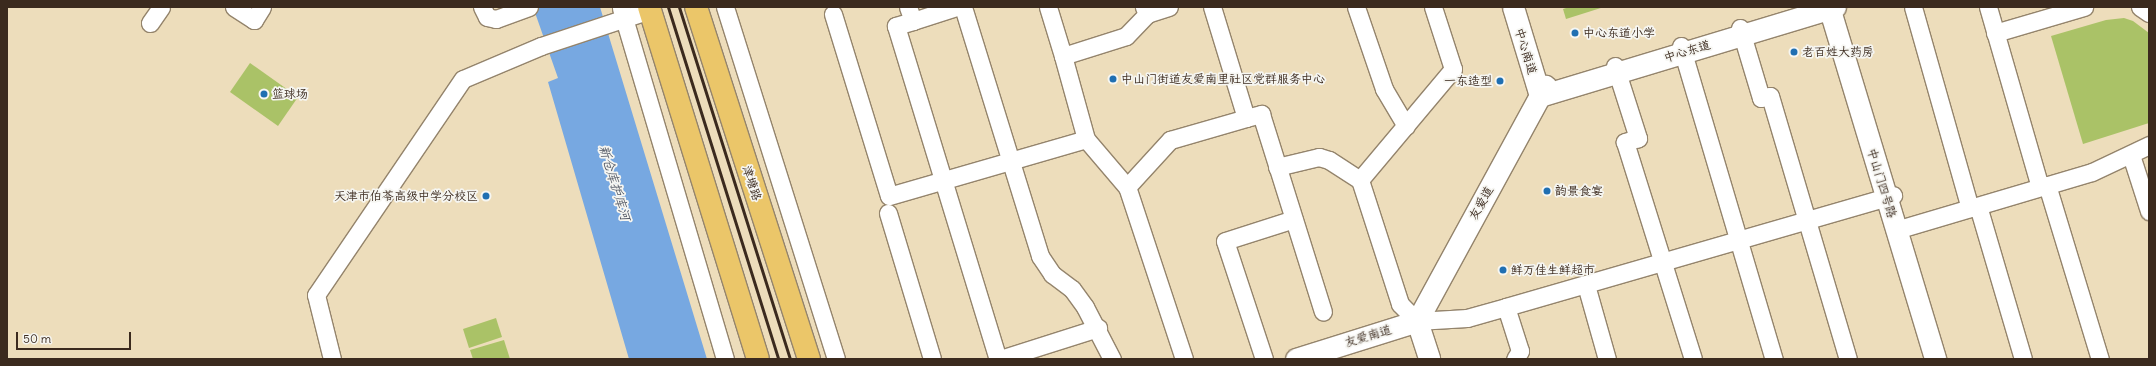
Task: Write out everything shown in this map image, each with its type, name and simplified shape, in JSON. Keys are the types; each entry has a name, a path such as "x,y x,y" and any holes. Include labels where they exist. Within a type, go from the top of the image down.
{"main road":[{"name":"津塘路","path":"696,7 809,359"},
{"path":"649,9 758,359"}],"street":[{"path":"150,23 161,7"},
{"path":"234,7 254,20 262,7"},
{"path":"482,7 487,17 496,19 529,7"},
{"path":"725,7 836,359"},
{"path":"956,7 911,14 896,26 942,181 999,359 1098,328"},
{"path":"963,7 1040,256 1052,274 1072,289 1098,328 1112,359"},
{"path":"1048,7 1086,139 1127,187 1184,359"},
{"path":"1063,56 1126,36 1145,10 1169,7"},
{"path":"1212,7 1246,118"},
{"path":"1356,7 1384,89 1406,126"},
{"path":"1360,180 1453,69 1433,7"},
{"name":"中心南道","path":"1513,7 1542,91"},
{"name":"中心南道","path":"1521,7 1542,91"},
{"name":"中心东道","path":"1741,31 1808,7"},
{"name":"中心东道","path":"1542,91 1741,31 1832,7"},
{"name":"中山门四号路","path":"1832,7 1889,195 1942,359"},
{"path":"1913,7 1974,207 2023,359"},
{"path":"1988,7 2100,359"},
{"path":"1996,33 2084,7"},
{"path":"2140,7 2149,12"},
{"path":"332,359 316,295 344,251 463,79 542,46 603,25 622,13 649,9"},
{"path":"622,13 725,359"},
{"path":"833,14 889,196 1086,139"},
{"path":"1741,31 1761,98 1770,96 1848,359"},
{"path":"1682,49 1774,359"},
{"path":"1616,69 1638,138 1625,142 1693,359"},
{"name":"友爱道","path":"1417,321 1542,91"},
{"path":"1127,187 1170,140 1261,114 1323,312"},
{"path":"1900,229 2092,172 2132,155 2149,145"},
{"path":"2132,155 2149,211"},
{"path":"1277,167 1319,157 1328,160 1360,180 1400,304 1417,321 1429,359"},
{"path":"1417,321 1466,318 1506,308 1737,238 1889,195"},
{"path":"888,213 932,359"},
{"path":"1264,359 1225,241 1294,219"},
{"name":"中山门四号路","path":"1900,229 1934,359"},
{"path":"1586,285 1608,359"},
{"path":"1506,308 1520,351 1515,359"},
{"name":"友爱南道","path":"1296,359 1417,321"}],"green space":[{"path":"1569,7 1604,7 1566,19 1563,9"},
{"path":"2124,18 2133,21 2149,33 2149,123 2083,144 2051,36 2106,20"},
{"name":"篮球场","path":"250,63 298,97 278,126 230,92"},
{"path":"496,318 502,337 469,348 463,329"},
{"path":"504,340 510,359 473,359 470,350"}],"water":[{"name":"新仓库护库河","path":"533,7 600,7 707,359 629,359 548,82 558,78"}],"railway":[{"path":"668,7 778,359"},
{"path":"679,7 790,359"}],"place":[{"name":"中心东道小学","path":"1575,33"},
{"name":"老百姓大药房","path":"1794,52"},
{"name":"中山门街道友爱南里社区党群服务中心","path":"1113,79"},
{"name":"一东造型","path":"1500,81"},
{"name":"篮球场","path":"264,94"},
{"name":"韵景食宴","path":"1547,191"},
{"name":"天津市伯苓高级中学分校区","path":"486,196"},
{"name":"鲜万佳生鲜超市","path":"1503,270"}]}
